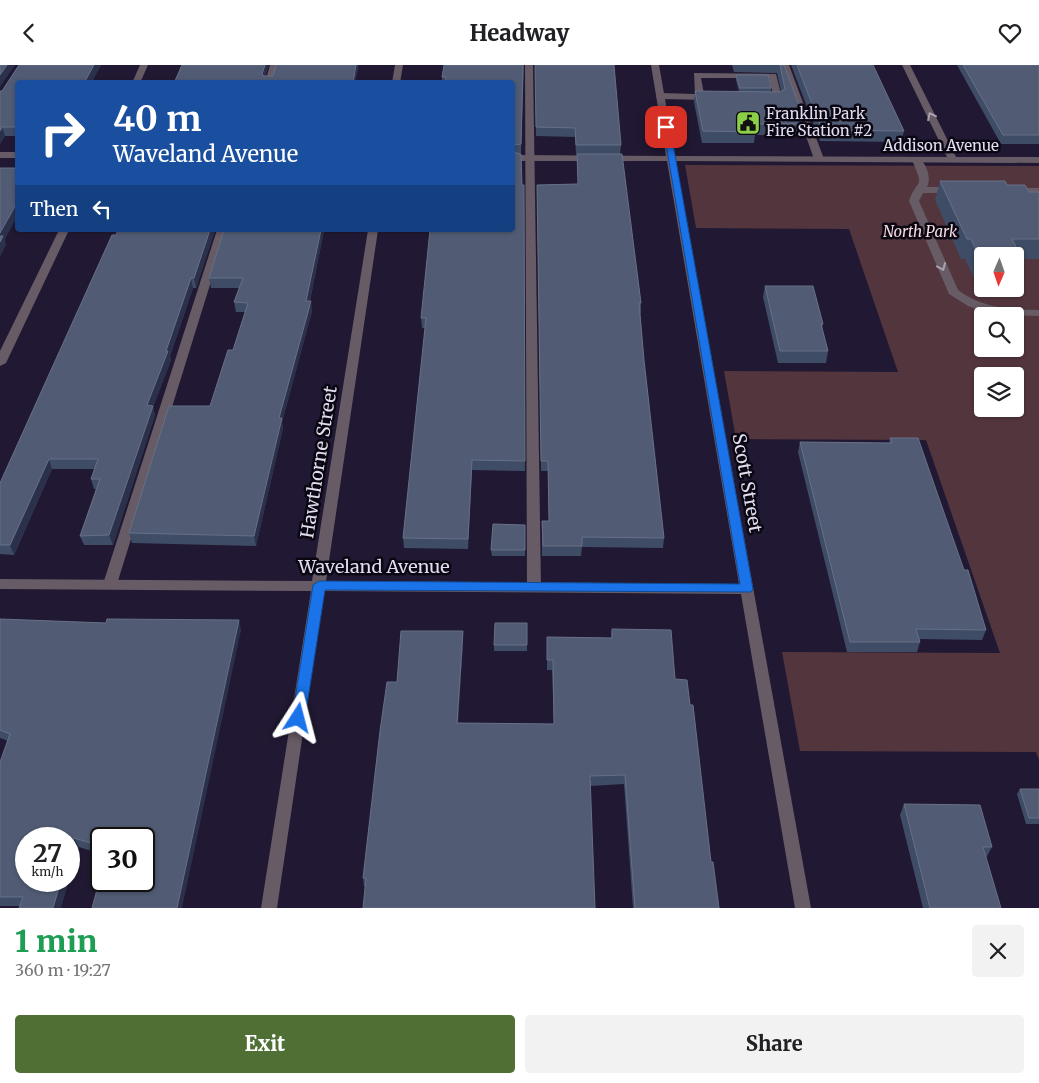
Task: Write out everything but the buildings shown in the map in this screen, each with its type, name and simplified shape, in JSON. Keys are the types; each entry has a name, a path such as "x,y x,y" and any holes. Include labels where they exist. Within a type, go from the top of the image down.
{"street":[{"path":"137,80 144,65"},
{"path":"270,80 274,65"},
{"path":"396,80 399,65"},
{"path":"529,65 534,587"},
{"name":"Scott Street","path":"655,65 803,908"},
{"path":"785,65 819,159"},
{"path":"906,65 953,160"},
{"path":"700,97 697,75 773,76 778,98 759,98"},
{"path":"660,96 719,97"},
{"path":"0,155 15,155"},
{"name":"Addison Avenue","path":"515,158 1039,161"},
{"path":"917,160 925,179 920,190 915,195 914,201 954,292 961,299 989,309 1039,313"},
{"path":"920,190 969,191"},
{"path":"999,191 1039,191"},
{"path":"0,363 63,232"},
{"path":"110,584 221,232"},
{"name":"Hawthorne Street","path":"269,908 373,232"},
{"name":"Waveland Avenue","path":"0,584 747,589"}],"green space":[{"name":"North Park","path":"685,165 1039,166 1039,760 1036,752 800,751 782,652 1000,653 926,440 736,439 724,371 898,372 849,229 696,228"}],"place":[{"name":"Franklin Park Fire Station #2","path":"748,123"}],"route":[{"path":"298,718 319,585 747,589 666,127"}]}
